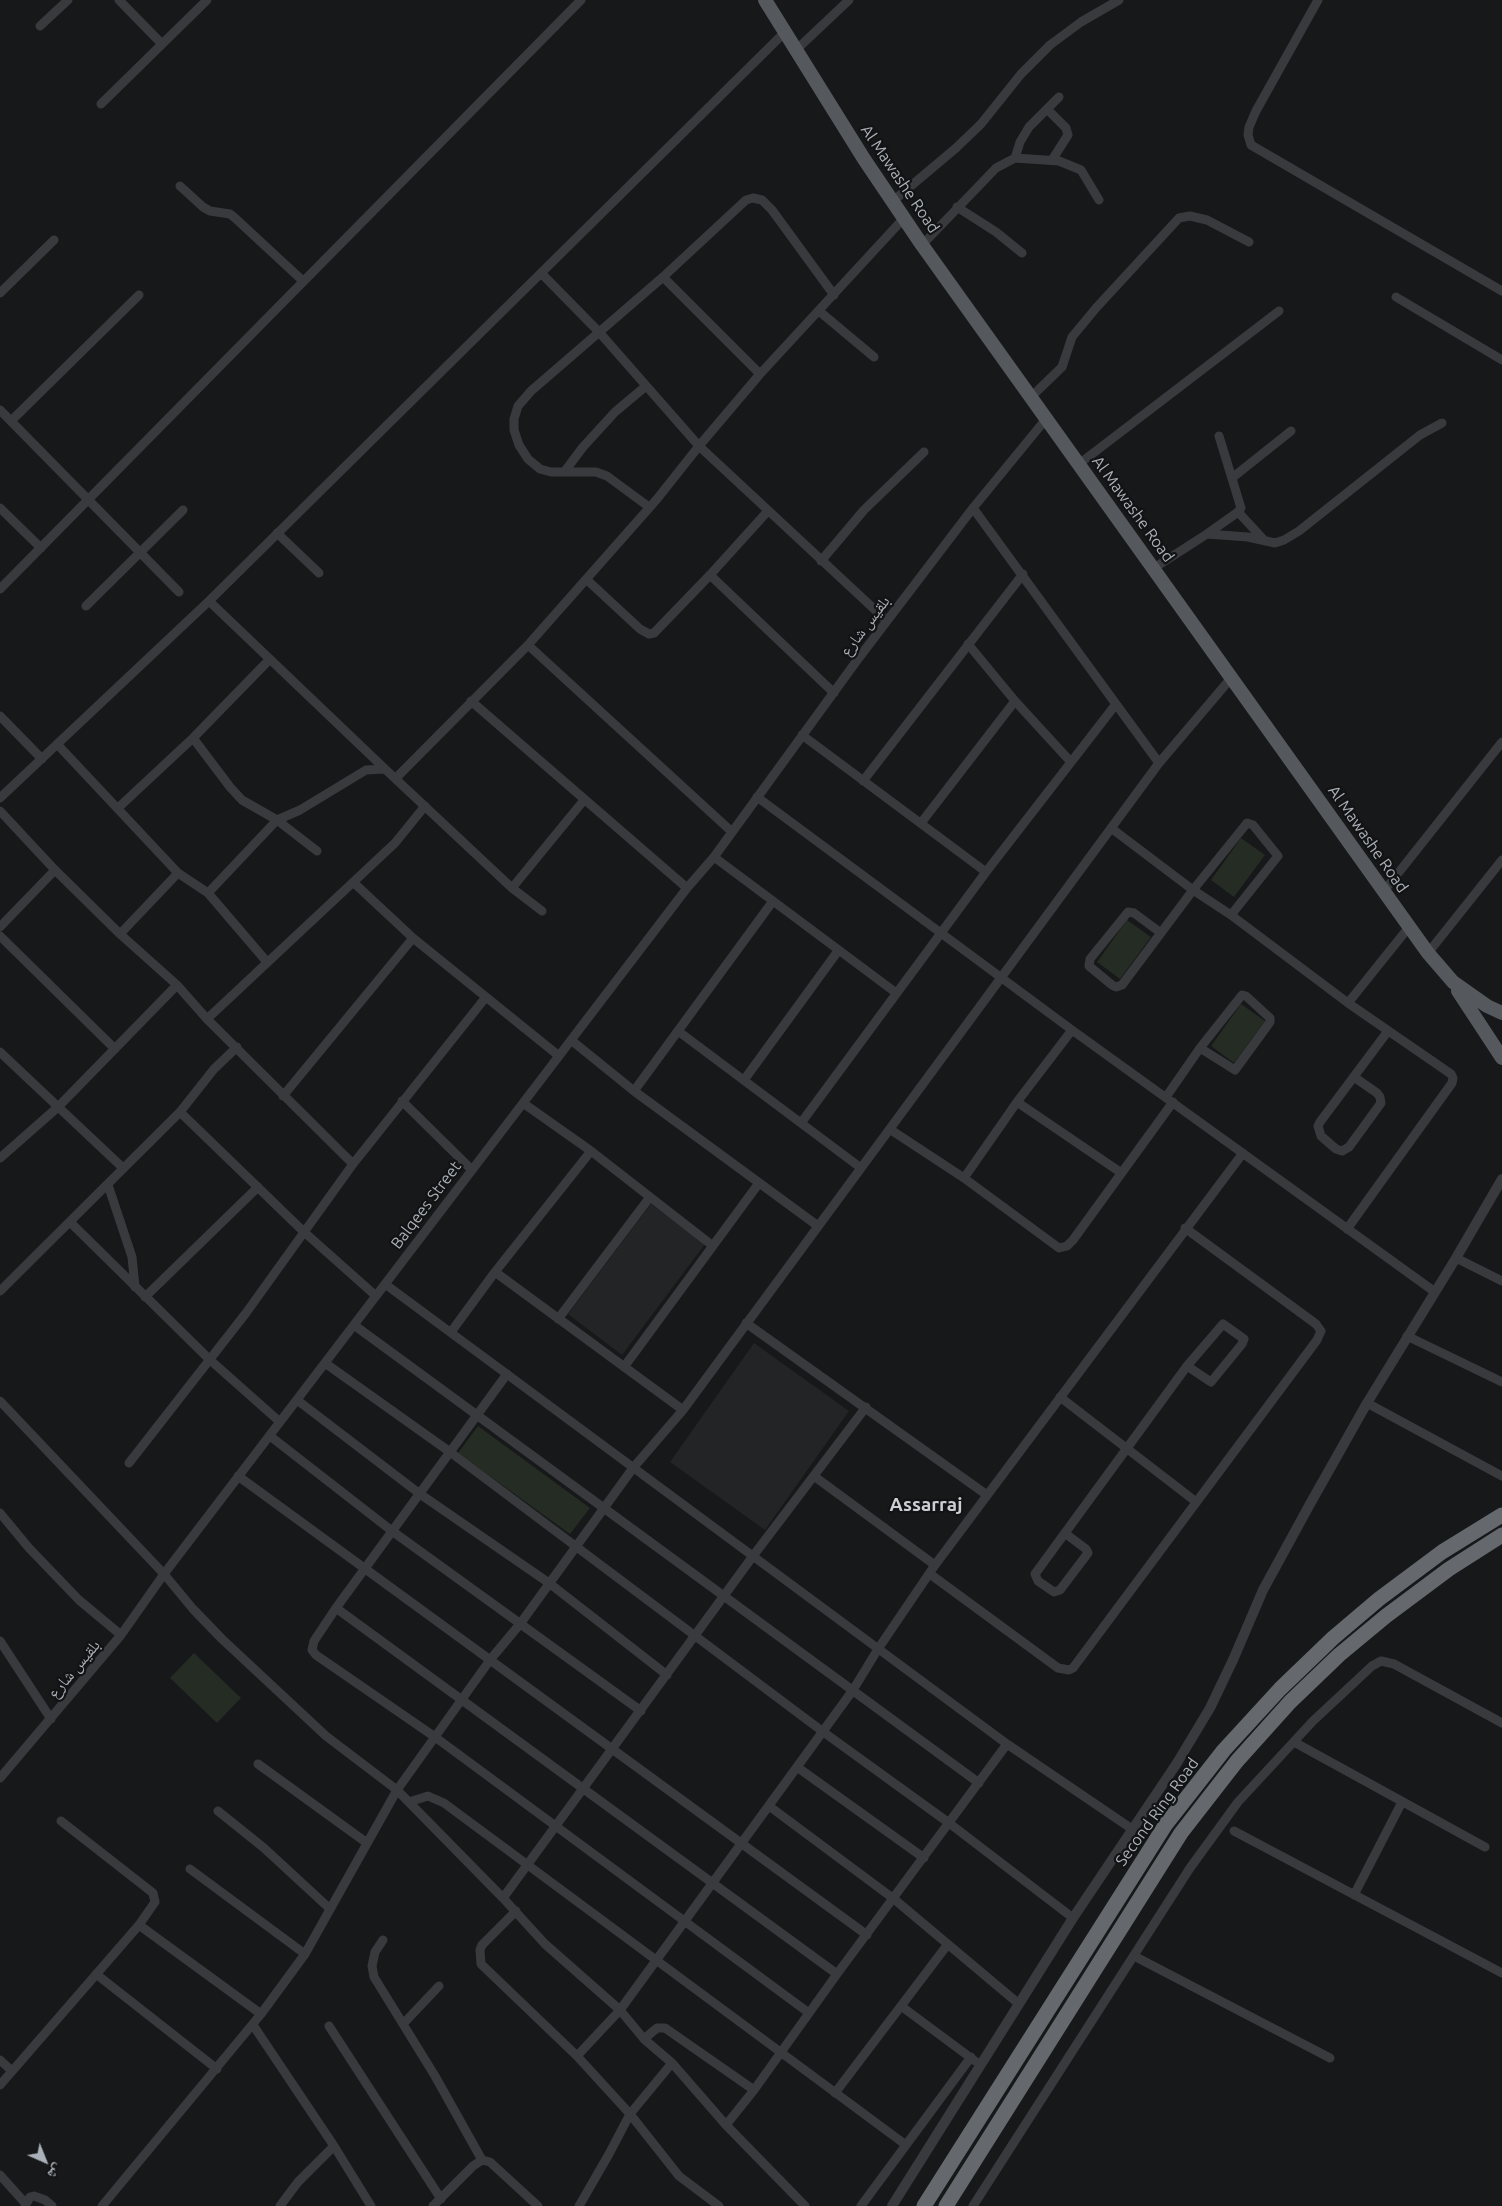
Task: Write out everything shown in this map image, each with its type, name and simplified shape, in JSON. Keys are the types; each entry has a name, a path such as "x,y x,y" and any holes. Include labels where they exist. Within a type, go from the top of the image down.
{"highway":[{"name":"Second Ring Road","path":"924,2206 1161,1832 1224,1750 1280,1689 1379,1599 1442,1552 1502,1515"},
{"name":"Second Ring Road","path":"946,2206 1181,1833 1237,1760 1290,1702 1339,1655 1386,1616 1449,1569 1502,1535"}],"main road":[{"name":"Al Mawashe Road","path":"765,0 922,245 1409,927 1453,982 1474,998 1501,1012"},
{"path":"1453,982 1502,1058"}],"street":[{"path":"40,26 68,0"},
{"path":"119,0 162,44"},
{"path":"101,104 207,0"},
{"path":"0,589 581,0"},
{"path":"796,50 850,0"},
{"path":"893,201 956,148 981,124 1021,74 1050,46 1081,22 1119,0"},
{"path":"1318,0 1248,127 1251,144 1502,291"},
{"path":"0,798 209,601 785,32"},
{"path":"1015,158 1020,142 1028,127 1059,97"},
{"path":"1047,109 1066,128 1068,135 1052,160"},
{"path":"922,245 996,168 1015,158 1052,160 1081,170 1099,200"},
{"path":"180,186 210,212 230,214 303,281"},
{"path":"649,508 607,476 596,472 551,472 540,469 528,459 519,444 514,430 514,419 518,406 531,391 663,277 746,200 753,198 762,200 772,210 834,295"},
{"path":"957,207 996,232 1022,253"},
{"path":"1031,397 1062,367 1072,337 1178,218 1190,216 1206,220 1249,242"},
{"path":"396,778 528,645 649,508 698,446 760,374 904,218"},
{"path":"0,293 54,240"},
{"path":"541,273 599,332 698,446 767,512 887,621"},
{"path":"663,277 760,374"},
{"path":"11,421 139,295"},
{"path":"1396,296 1502,360"},
{"path":"818,311 874,356"},
{"path":"1079,464 1279,311"},
{"path":"564,471 614,412 646,386"},
{"path":"0,410 180,592"},
{"name":"بلقيس شارع","path":"714,856 887,621 973,508 1046,418"},
{"path":"1207,534 1236,535 1275,543 1299,531 1420,435 1442,423"},
{"path":"1232,478 1291,431"},
{"path":"1154,568 1238,512 1240,503 1219,436"},
{"path":"821,561 870,504 924,452"},
{"path":"0,508 41,548"},
{"path":"973,508 1023,574 1159,763"},
{"path":"86,606 183,510"},
{"path":"586,579 640,629 649,634 658,630 767,512"},
{"path":"1238,512 1265,541"},
{"path":"277,534 319,574"},
{"path":"863,781 1023,574"},
{"path":"710,575 834,693"},
{"path":"209,601 512,888 542,911"},
{"path":"968,644 1015,701 1070,761"},
{"path":"528,645 731,831"},
{"path":"118,808 193,738 270,659"},
{"path":"102,2206 253,2025 305,1954 329,1908 397,1790 490,1660 550,1584 602,1508 683,1410 891,1130 1159,763 1232,677"},
{"path":"471,701 687,888"},
{"path":"922,823 1015,701"},
{"path":"801,1123 986,872 1116,704"},
{"path":"0,716 42,759"},
{"path":"802,735 986,872"},
{"path":"193,738 242,800 276,820 317,851"},
{"path":"1384,891 1502,742"},
{"path":"57,744 178,873 208,893 267,962"},
{"path":"208,893 276,820 300,810 366,770 385,769"},
{"path":"757,797 1072,1030 1434,1292"},
{"path":"512,888 584,800"},
{"path":"207,1019 395,843 425,806"},
{"path":"0,811 55,870 120,934 177,985 207,1019 353,1164"},
{"path":"1161,933 1134,913 1128,912 1090,959 1089,966 1112,985 1120,988 1161,933 1193,890 1247,823 1253,825 1278,856 1232,915"},
{"path":"1111,828 1193,890 1232,915 1348,1003 1451,1074 1453,1078 1449,1087 1347,1229"},
{"path":"714,856 838,951 896,992"},
{"name":"Balqees Street","path":"164,1574 687,888 714,856"},
{"path":"1428,953 1502,860"},
{"path":"0,927 55,870"},
{"path":"120,934 178,873"},
{"path":"354,882 413,938 559,1056"},
{"path":"634,1091 774,901"},
{"path":"1348,1003 1409,927"},
{"path":"0,936 115,1049"},
{"path":"283,1096 413,938"},
{"path":"744,1080 838,951"},
{"path":"0,1158 58,1107 177,985"},
{"path":"891,1130 964,1178 1059,1248 1067,1246 1169,1100 1200,1048 1242,995 1246,996 1270,1018 1270,1022 1234,1070 1200,1048"},
{"path":"129,1463 246,1313 303,1231 353,1164 486,997"},
{"path":"964,1178 1017,1102 1072,1030"},
{"path":"678,1031 861,1168"},
{"path":"1354,1077 1376,1093 1381,1102 1349,1147 1342,1151 1336,1149 1320,1136 1318,1126 1354,1077 1388,1031"},
{"path":"571,1040 634,1091 818,1226"},
{"path":"0,1291 180,1112 214,1069 237,1047"},
{"path":"0,1052 123,1168"},
{"path":"402,1101 472,1170"},
{"path":"1017,1102 1120,1172"},
{"path":"523,1103 591,1151 714,1246"},
{"path":"180,1112 303,1231 376,1296"},
{"path":"451,1332 495,1272 591,1151"},
{"path":"577,2056 620,2010 657,1960 853,1690 878,1649 935,1565 1243,1152"},
{"path":"624,1367 759,1183"},
{"path":"892,2206 1073,1918 1177,1763 1210,1708 1234,1660 1263,1590 1367,1403 1501,1183"},
{"path":"108,1185 132,1257 135,1287"},
{"path":"145,1297 258,1187"},
{"path":"558,1318 650,1197"},
{"path":"70,1222 209,1359 280,1422"},
{"path":"930,1574 1058,1668 1069,1670 1076,1664 1195,1501 1317,1340 1321,1331 1316,1324 1186,1228"},
{"path":"1456,1258 1502,1281"},
{"path":"495,1272 683,1410"},
{"path":"385,1284 1007,1744 1132,1830"},
{"path":"746,1323 987,1495"},
{"path":"1066,1534 1086,1548 1088,1552 1060,1590 1054,1592 1038,1581 1035,1574 1187,1366 1223,1324 1244,1339 1242,1344 1210,1382 1187,1366"},
{"path":"354,1325 978,1783"},
{"path":"1407,1336 1502,1382"},
{"path":"325,1363 450,1452 822,1732 949,1823 1073,1918"},
{"path":"507,1374 336,1608 314,1641 312,1650 316,1655 435,1737 809,2013"},
{"path":"1060,1397 1195,1501"},
{"path":"297,1400 420,1494 550,1584 667,1675"},
{"path":"0,1401 164,1574 193,1609 222,1639 326,1736 397,1790 503,1898 545,1944 620,2010 644,2040 672,2064 726,2125 805,2206"},
{"path":"1367,1403 1502,1476"},
{"path":"503,1898 613,1750 695,1635 866,1407"},
{"path":"270,1436 392,1531 641,1711"},
{"path":"238,1476 867,1936"},
{"path":"814,1476 935,1565"},
{"path":"0,1513 29,1548 79,1600 121,1636"},
{"name":"بلقيس شارع","path":"0,1778 121,1636 164,1574"},
{"path":"336,1608 714,1882 837,1974"},
{"path":"0,1641 51,1719"},
{"path":"973,2206 1190,1868 1238,1802 1294,1742 1376,1663 1381,1661 1394,1664 1502,1723"},
{"path":"1294,1742 1485,1847"},
{"path":"726,2125 754,2090 1007,1744"},
{"path":"258,1764 368,1843"},
{"path":"797,1768 924,1858"},
{"path":"409,1802 424,1796 435,1797 906,2145"},
{"path":"1354,1895 1402,1802"},
{"path":"769,1806 894,1899 1019,2004"},
{"path":"218,1811 264,1848 329,1908"},
{"path":"0,2085 138,1925 155,1902 153,1894 61,1821"},
{"path":"1234,1831 1502,1973"},
{"path":"190,1869 305,1954"},
{"path":"516,1912 482,1944 480,1950 481,1964 577,2056 630,2114 679,2176 706,2202 719,2206"},
{"path":"138,1925 261,2014"},
{"path":"383,1940 376,1952 372,1966 374,1976 435,2076 482,2160 490,2162 538,2206"},
{"path":"835,2093 948,1944"},
{"path":"1134,1956 1330,2058"},
{"path":"96,1974 217,2069"},
{"path":"403,2024 439,1986"},
{"path":"901,2006 980,2064"},
{"path":"253,2025 334,2146 371,2206"},
{"path":"330,2026 440,2199"},
{"path":"644,2040 657,2028 665,2028 754,2090"},
{"path":"862,2206 971,2057"},
{"path":"0,2060 12,2071"},
{"path":"578,2206 610,2154 630,2114 672,2064"},
{"path":"280,2206 298,2182 334,2146"},
{"path":"433,2206 473,2166 482,2160"},
{"path":"0,2175 26,2205 30,2197 39,2196 52,2206"}],"shaded area":[{"path":"1241,838 1265,855 1234,897 1211,880"},
{"path":"1127,920 1151,937 1120,979 1097,962"},
{"path":"1241,1004 1265,1021 1234,1063 1211,1046"},
{"path":"651,1204 705,1244 622,1355 568,1314"},
{"path":"754,1343 849,1411 765,1530 670,1462"},
{"path":"478,1426 590,1508 570,1534 458,1453"},
{"path":"194,1653 241,1698 217,1723 170,1678"}],"district":[{"name":"Assarraj","path":"926,1505"}]}
